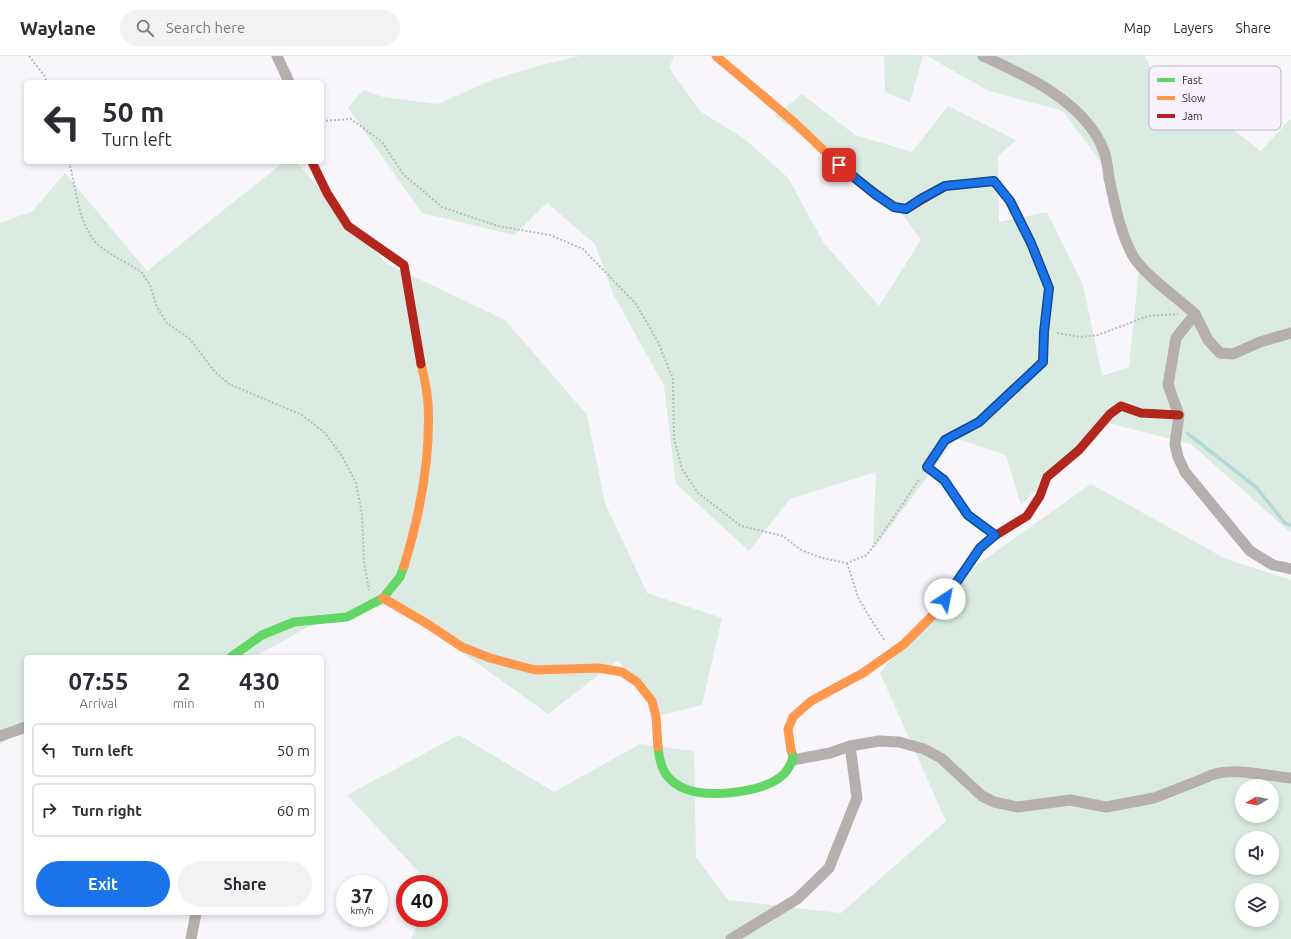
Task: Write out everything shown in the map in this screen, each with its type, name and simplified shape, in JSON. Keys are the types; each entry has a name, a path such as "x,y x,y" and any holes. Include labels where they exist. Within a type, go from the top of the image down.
{"street":[{"path":"277,56 288,80"},
{"path":"716,56 795,123 839,165 894,207 906,209 945,186 994,181 1010,201 1031,243 1049,288 1044,332 1043,362 979,422 945,440 927,467 944,480 968,515 995,535"},
{"path":"983,56 1043,86 1079,113 1095,134 1104,152 1119,224 1134,257 1151,276 1195,314 1208,340 1220,353 1233,354 1260,342 1291,333"},
{"path":"234,655 262,635 294,622 347,617 383,598 400,577 420,507 425,476 428,444 428,402 404,265 348,226 327,193 313,164"},
{"path":"1195,314 1176,338 1168,384 1179,415 1175,444 1178,457 1185,472 1250,551 1273,565 1291,569"},
{"path":"383,598 440,632 465,649 496,660 536,670 595,668 618,671 630,676 648,695 653,705 658,725 658,744 662,770 673,784 692,792 724,794 764,785 779,778 787,771 793,760 788,729 793,717 811,701 863,673 904,644 937,611 980,548 995,535 1013,526 1027,516 1040,496 1048,477 1079,450 1110,414 1121,406 1141,413 1179,415"},
{"path":"0,736 24,728"},
{"path":"793,760 830,753 850,746 879,741 899,742 924,749 946,762 982,796 994,802 1018,806 1070,800 1106,807 1154,798 1205,778 1212,773 1232,771 1291,778"},
{"path":"731,939 797,899 829,868 857,798 850,746"},
{"path":"191,939 196,915"}],"path":[{"path":"29,56 44,75 45,80"},
{"path":"324,121 351,119 382,142 403,174 442,207 498,226 550,235 583,249 636,304 658,342 673,379 674,438 682,469 698,493 741,526 783,536 801,550 822,558 847,562 867,555 927,467"},
{"path":"69,164 83,221 91,238 101,248 142,273 150,285 157,307 168,323 190,339 215,372 229,384 302,415 325,433 342,456 356,482 362,514 364,562 372,603"},
{"path":"1044,332 1081,337 1098,335 1148,316 1195,314"},
{"path":"847,562 858,597 893,652"}],"shaded area":[{"path":"580,56 674,56 669,68 701,112 746,140 788,178 824,243 879,306 921,240 897,207 775,116 802,94 855,135 912,152 948,106 1016,140 998,156 999,222 1047,212 1083,285 1102,376 1129,367 1139,269 1112,177 1063,111 989,91 927,56 1145,56 1150,66 1149,130 1233,130 1261,151 1291,118 1291,533 1191,444 1104,422 1021,505 1006,455 956,438 873,550 876,472 790,499 749,551 676,484 664,386 613,294 595,244 547,203 514,235 422,213 348,108 363,90 383,97 438,104 492,80 541,65"},
{"path":"884,56 923,56 910,102 885,92"},
{"path":"281,164 298,164 387,264 505,320 587,415 605,503 647,593 722,618 702,705 657,716 618,660 548,714 393,603 317,622 258,655 24,655 24,734 19,733 0,744 0,223 33,211 65,173 147,271"},
{"path":"1091,484 1226,559 1291,580 1291,939 411,939 416,927 448,927 448,875 422,875 347,795 459,735 554,792 640,744 694,751 696,857 728,900 841,913 946,821 880,673 953,582"}],"waterway":[{"path":"1187,433 1256,487 1285,523 1291,525"}],"traffic: fast":[{"path":"940,477 944,480 967,515 995,535"},
{"path":"234,655 262,635 294,622 347,617 383,598 400,577 404,566"},
{"path":"658,747 662,768 672,781 689,790 706,793 747,790 772,782 782,775 793,761 791,750"}],"traffic: slow":[{"path":"716,56 795,123 839,165 859,181"},
{"path":"940,477 927,467 945,440 979,422 1043,362 1044,331 1049,288 1031,243 1021,223"},
{"path":"404,566 415,526 423,486 428,444 428,403 421,364"},
{"path":"791,750 788,729 793,717 811,701 863,673 904,644 937,611 980,548 993,537"},
{"path":"383,598 426,623 462,647 490,658 535,670 599,668 622,672 637,682 652,701 656,717 658,747"}],"traffic: jam":[{"path":"313,164 327,193 348,226 404,265 421,364"},
{"path":"859,181 894,207 906,209 945,186 994,181 1010,201 1021,223"},
{"path":"993,537 1027,516 1040,496 1047,477 1079,450 1110,414 1121,406 1141,413 1179,415"}],"route":[{"path":"839,165 894,207 906,209 945,186 994,181 1010,201 1031,243 1049,288 1044,332 1043,362 979,422 945,440 927,467 944,480 968,515 995,535 980,548 945,599"}]}
